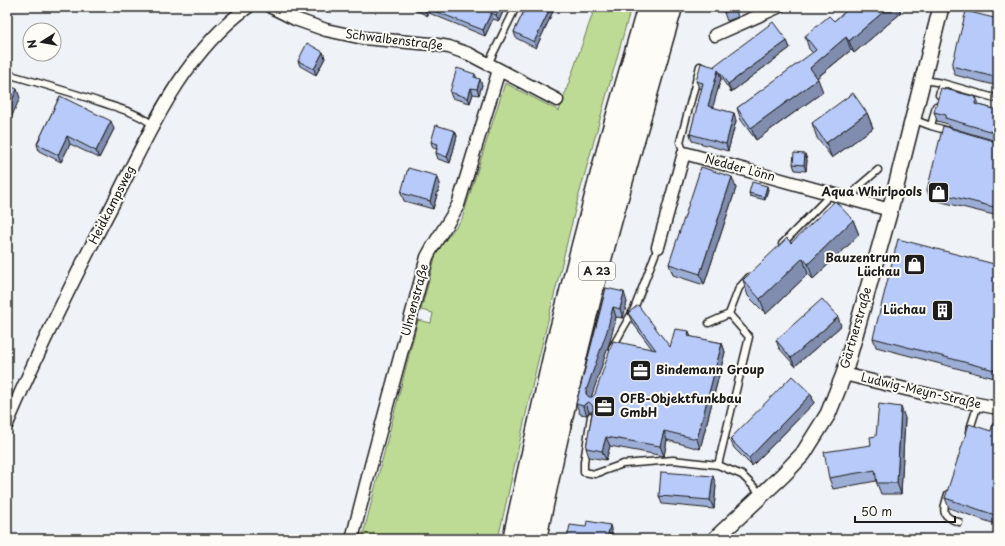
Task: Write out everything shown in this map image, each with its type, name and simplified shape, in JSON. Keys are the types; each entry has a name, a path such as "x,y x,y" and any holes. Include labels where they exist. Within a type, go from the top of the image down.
{"highway":[{"name":"A 23","path":"514,539 559,334 611,139 649,7"},
{"name":"A 23","path":"535,539 550,464 592,290 630,148 671,7"}],"street":[{"name":"Heidkampsweg","path":"7,424 29,372 96,236 162,108 200,52 221,29 248,7"},
{"name":"Schwalbenstraße","path":"271,7 295,19 326,30 363,38 432,44 449,47 469,54 557,100"},
{"path":"715,35 778,7"},
{"name":"Gärtnerstraße","path":"715,539 803,454 828,414 844,374 890,210 941,7"},
{"name":"Ulmenstraße","path":"352,539 427,257 436,239 458,205 499,70"},
{"path":"658,247 684,153"},
{"name":"Nedder Lönn","path":"684,153 890,210"},
{"name":"Ludwig-Meyn-Straße","path":"844,374 930,395 998,408"}],"lane":[{"path":"488,64 516,7"},
{"path":"684,153 680,142 700,66"},
{"path":"7,74 130,112 144,117 153,126"},
{"path":"922,80 942,83 998,99"},
{"path":"931,126 942,83"},
{"path":"912,119 952,132"},
{"path":"854,200 857,188 878,170"},
{"path":"775,251 831,194"},
{"path":"609,358 614,343 634,309 658,247"},
{"path":"709,323 729,314 739,288 754,272"},
{"path":"718,465 748,337 729,314"},
{"path":"966,442 978,404"},
{"path":"591,416 584,462 584,472 595,474 623,464 673,460 718,465 742,475 762,495"},
{"path":"951,487 944,510 945,515 948,519 959,522"}],"green space":[{"path":"595,7 631,7 577,202 536,369 498,539 362,539 418,320 431,323 433,313 421,310 437,251 462,219 505,83 559,111"}],"building":[{"path":"419,7 500,7 496,15 491,13 483,30 427,8 425,10"},
{"path":"526,7 551,7 534,42 514,32"},
{"path":"722,7 735,7 735,8 724,13"},
{"path":"851,7 889,7 849,41 846,37 810,68 818,79 751,128 737,108 816,50 805,36 829,16 834,21"},
{"path":"966,11 998,19 998,78 952,66"},
{"path":"773,22 787,41 728,84 718,70 708,106 734,113 726,144 690,134 703,83 696,81 701,63 715,67 714,66"},
{"path":"307,43 323,52 314,69 298,61"},
{"path":"457,68 475,74 474,77 480,79 477,89 471,88 468,98 450,92"},
{"path":"7,85 17,89 7,112"},
{"path":"941,88 976,97 975,104 998,110 998,134 945,118 946,115 934,112"},
{"path":"853,93 867,113 826,143 812,123"},
{"path":"60,96 111,121 96,151 67,136 58,155 37,144"},
{"path":"436,125 455,131 447,157 436,153 438,144 431,142"},
{"path":"943,126 993,141 998,141 998,208 927,190"},
{"path":"794,153 805,154 804,165 793,164"},
{"path":"701,167 732,177 700,274 669,264"},
{"path":"408,168 437,176 430,201 401,193"},
{"path":"752,182 767,186 764,197 749,193"},
{"path":"835,201 853,220 808,264 803,258 760,299 743,280 787,238 791,243"},
{"name":"Lüchau","path":"898,239 998,265 998,371 873,338"},
{"path":"606,288 624,292 620,309 613,307 607,331 586,394 589,397 592,397 595,394 613,341 656,350 628,313 638,305 670,347 675,329 689,331 688,336 722,343 697,439 664,431 660,446 606,437 602,451 586,448 593,408 589,402 583,406 576,404"},
{"path":"822,299 838,317 791,358 776,340"},
{"path":"792,376 811,394 749,458 730,439"},
{"path":"879,404 901,407 897,483 877,483 875,470 829,478 824,452 871,445 870,437 876,436"},
{"path":"993,423 998,424 998,516 945,498 969,424 991,431"},
{"path":"661,472 713,476 710,500 659,496"},
{"path":"587,521 610,525 608,534 614,535 614,539 567,539 570,525 586,527"}],"place":[{"name":"Aqua Whirlpools","path":"938,192"},
{"name":"Bauzentrum Lüchau","path":"915,265"},
{"name":"Lüchau","path":"942,310"},
{"name":"Bindemann Group","path":"641,370"},
{"name":"OFB-Objektfunkbau GmbH","path":"605,406"}]}
